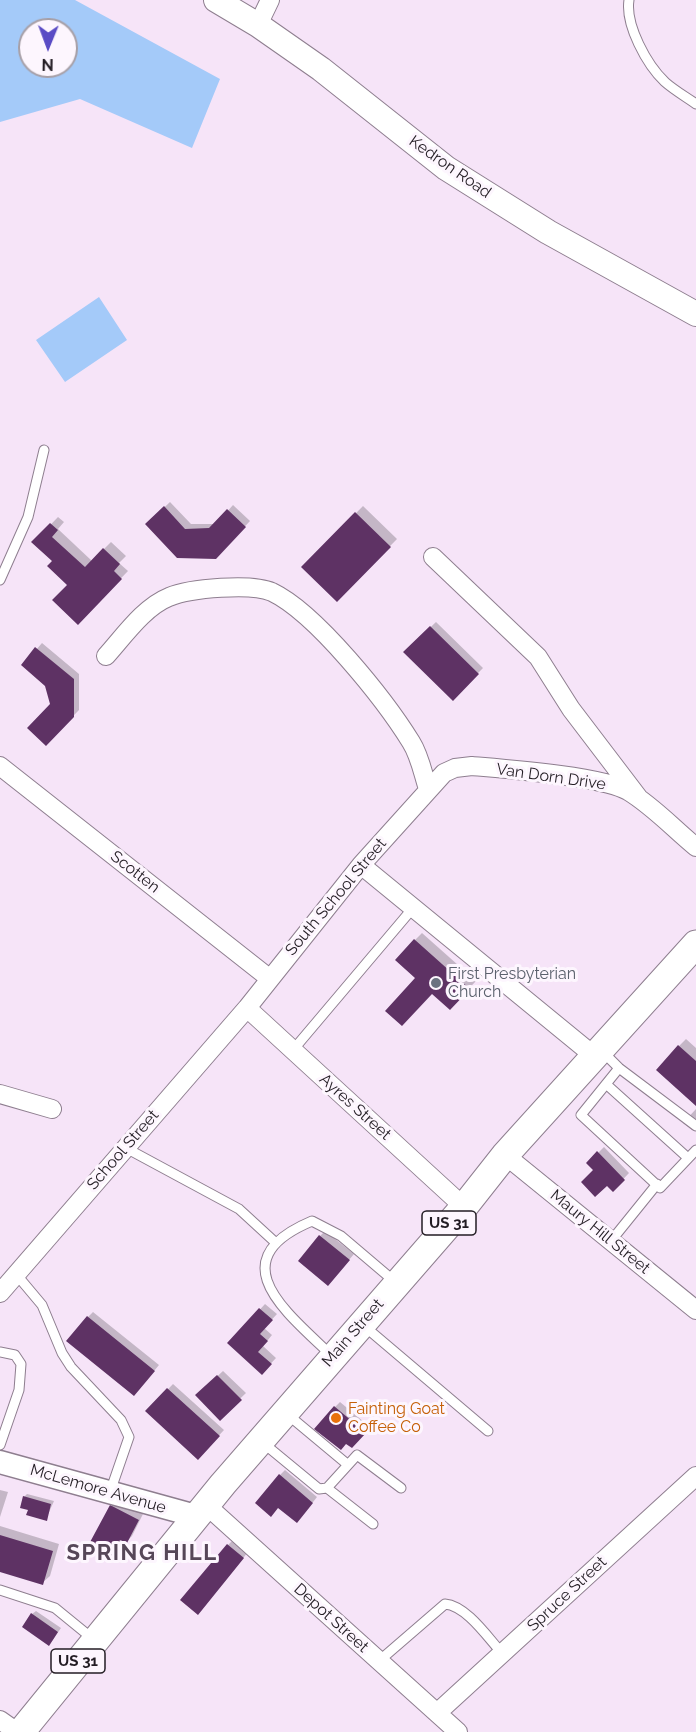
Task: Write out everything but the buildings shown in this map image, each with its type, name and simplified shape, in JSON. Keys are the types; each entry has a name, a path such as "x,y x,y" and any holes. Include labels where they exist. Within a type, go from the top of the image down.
{"main road":[{"name":"Kedron Road","path":"216,0 258,25 321,69 446,168 548,232 696,314"},
{"name":"Main Street","path":"19,1732 200,1510 464,1207 505,1155 696,946"}],"street":[{"path":"258,25 270,0"},
{"path":"433,557 538,657 571,709 639,798"},
{"path":"106,656 151,608 170,596 237,587 271,592 305,616 362,675 412,743 428,789"},
{"name":"Scotten","path":"0,766 269,978"},
{"name":"Van Dorn Drive","path":"428,789 444,773 455,768 472,766 603,783 625,790 639,798 696,848"},
{"name":"South School Street","path":"247,1008 361,865 428,789"},
{"path":"361,865 597,1052"},
{"name":"Ayres Street","path":"247,1008 464,1207"},
{"name":"School Street","path":"0,1293 124,1147 247,1008"},
{"path":"0,1094 52,1109"},
{"name":"Maury Hill Street","path":"505,1155 696,1310"},
{"name":"McLemore Avenue","path":"0,1462 110,1492 200,1510"},
{"name":"Spruce Street","path":"437,1713 696,1476"},
{"name":"Depot Street","path":"200,1510 379,1661 458,1732"},
{"path":"0,1720 19,1732"}],"lane":[{"path":"629,0 628,11 634,30 650,64 665,82 696,104"},
{"path":"0,580 28,517 44,450"},
{"path":"292,1050 413,908"},
{"path":"597,1052 696,1126"},
{"path":"619,1068 581,1115 660,1188 696,1150"},
{"path":"606,1084 688,1158"},
{"path":"124,1147 239,1209 276,1243"},
{"path":"611,1241 657,1184"},
{"path":"333,1357 283,1309 271,1291 263,1268 268,1251 287,1231 312,1221 341,1236 397,1283"},
{"path":"16,1274 42,1305 62,1353 71,1367 121,1420 129,1437 110,1492"},
{"path":"361,1324 488,1431"},
{"path":"0,1352 15,1355 21,1364 19,1390 0,1445"},
{"path":"284,1412 347,1464"},
{"path":"260,1441 319,1489 327,1488 357,1455 401,1488"},
{"path":"327,1488 374,1524"},
{"path":"0,1590 56,1608 95,1641"},
{"path":"379,1661 445,1604 453,1605 462,1611 502,1653"}],"water":[{"path":"0,0 75,0 220,79 192,148 80,99 0,122"},
{"path":"99,297 127,340 65,382 36,340"}],"place":[{"name":"First Presbyterian Church","path":"436,983"},
{"name":"Fainting Goat Coffee Co","path":"336,1418"}],"district":[{"name":"SPRING HILL","path":"142,1553"}]}
